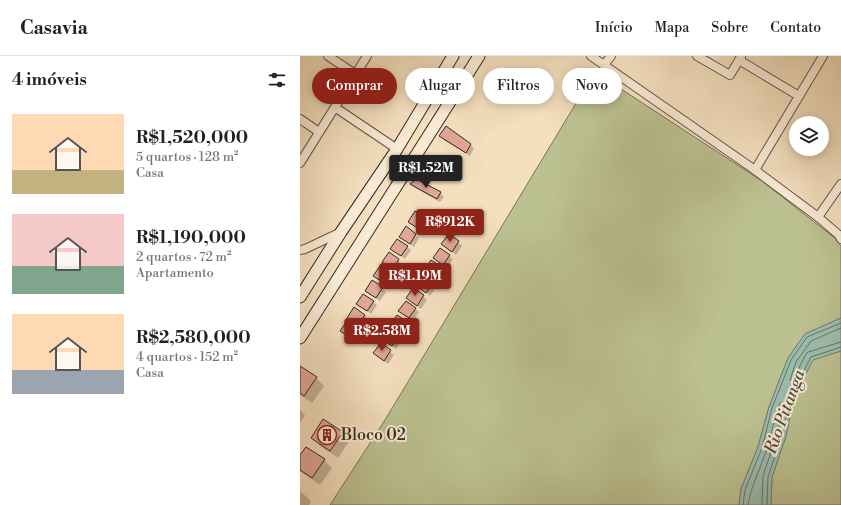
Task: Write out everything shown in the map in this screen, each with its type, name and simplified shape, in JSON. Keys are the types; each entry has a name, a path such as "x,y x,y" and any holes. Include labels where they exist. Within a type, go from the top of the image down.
{"main road":[{"path":"300,297 397,148 453,56"},
{"path":"300,338 479,56"}],"street":[{"path":"328,56 346,68"},
{"path":"359,68 367,56"},
{"path":"591,56 755,170 818,217 840,236"},
{"path":"604,65 610,56"},
{"path":"697,56 730,75 740,58 799,96"},
{"path":"755,170 823,56"},
{"path":"300,163 338,104"},
{"path":"336,108 397,148"},
{"path":"300,119 319,132"},
{"path":"818,217 841,184"},
{"path":"300,250 306,249 341,232"}],"green space":[{"path":"622,90 762,181 836,239 841,246 841,318 805,334 788,358 769,407 758,447 741,489 739,505 330,505 385,420 576,104 622,104"},
{"path":"841,351 841,505 771,505 772,477 786,436 794,397 813,359"}],"water":[{"name":"Rio Pitanga","path":"841,318 841,351 813,360 794,397 786,436 772,477 771,505 739,505 741,489 758,447 769,407 788,358 805,334"}],"building":[{"path":"446,126 471,144 466,153 439,136"},
{"path":"416,179 441,192 437,199 410,184"},
{"path":"415,211 426,219 419,229 408,222"},
{"path":"406,226 416,234 410,244 399,237"},
{"path":"449,234 459,241 452,252 441,244"},
{"path":"397,239 408,246 401,256 390,249"},
{"path":"440,248 450,255 443,265 433,258"},
{"path":"389,252 399,259 393,270 382,262"},
{"path":"431,260 442,267 435,278 424,271"},
{"path":"380,266 391,273 384,283 373,276"},
{"path":"422,275 433,282 426,293 415,285"},
{"path":"372,280 383,287 376,298 365,291"},
{"path":"413,288 424,295 417,306 406,298"},
{"path":"363,294 374,301 367,311 356,304"},
{"path":"406,301 416,308 409,318 398,311"},
{"path":"354,307 365,315 358,325 347,318"},
{"path":"397,315 408,322 401,332 390,325"},
{"path":"347,321 358,328 351,338 340,331"},
{"path":"388,328 399,335 392,346 381,339"},
{"path":"381,343 391,350 384,361 373,353"},
{"path":"300,366 317,377 304,396 300,393"},
{"name":"Bloco 02","path":"323,419 343,432 330,451 311,438"},
{"path":"306,447 325,459 312,478 300,470 300,455"}],"place":[{"name":"Bloco 02","path":"327,435"}]}
